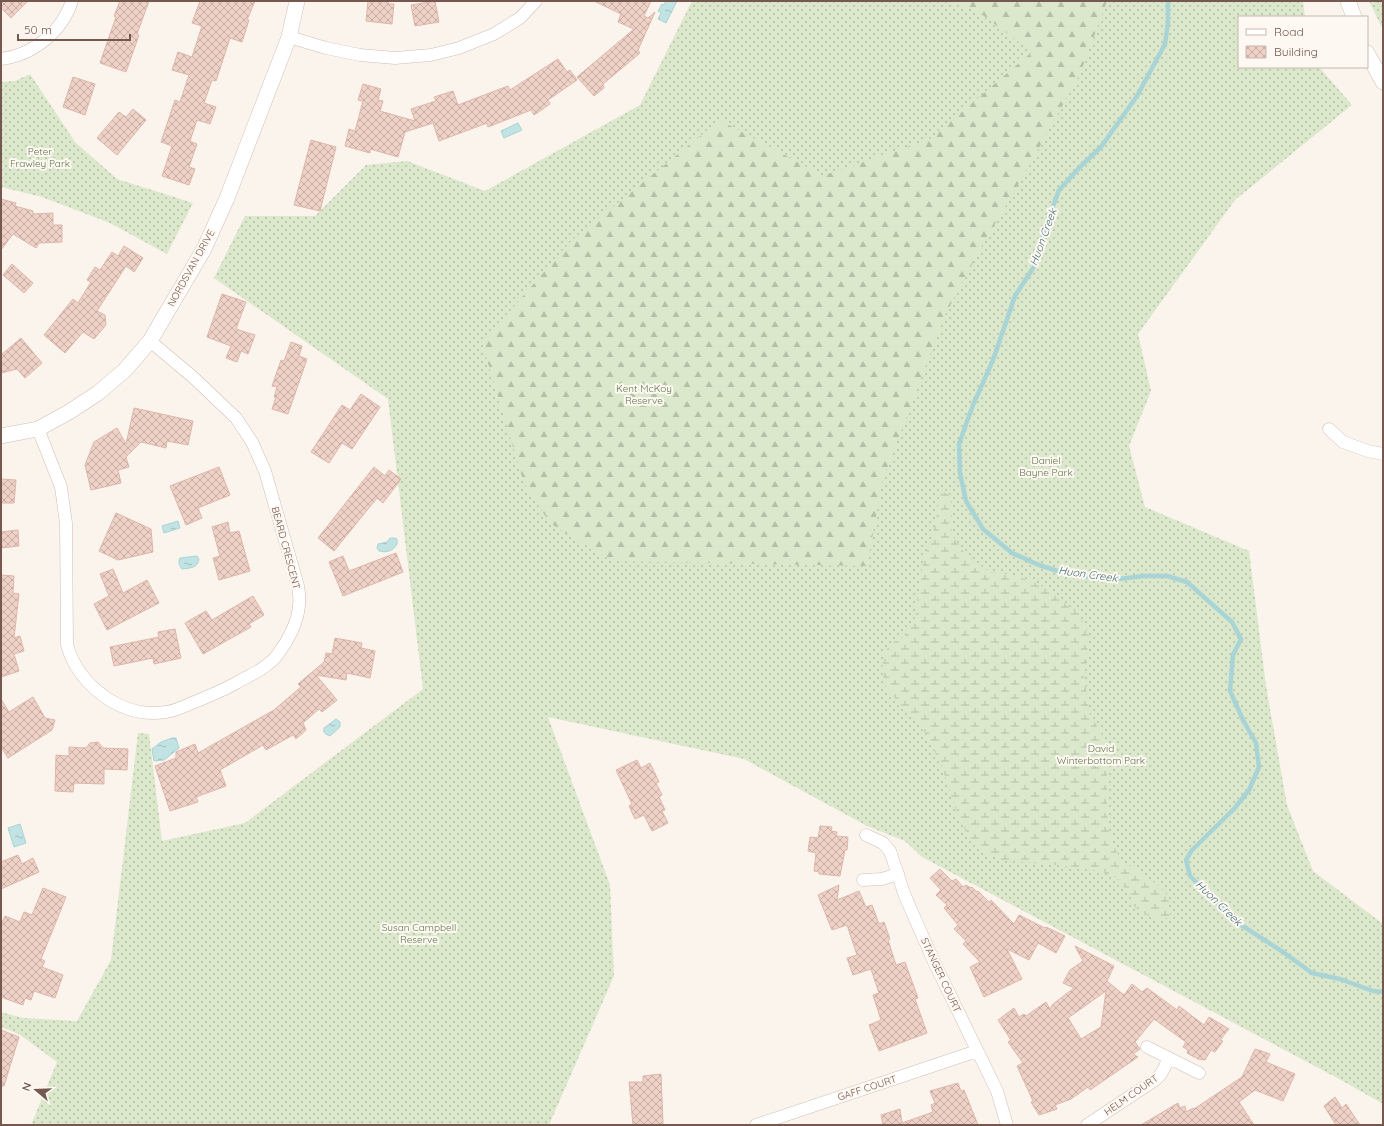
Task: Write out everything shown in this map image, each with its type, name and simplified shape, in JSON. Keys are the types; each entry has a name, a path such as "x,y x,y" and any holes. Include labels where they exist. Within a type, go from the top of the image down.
{"street":[{"path":"1,59 12,58 27,52 41,43 57,27 69,10 72,1"},
{"name":"NORDSVAN DRIVE","path":"1,436 38,429 69,412 98,393 125,370 150,341 204,249 227,198 289,37 297,1"},
{"path":"289,37 326,48 360,55 395,58 432,55 459,48 494,34 520,18 536,1"},
{"path":"1348,1 1354,16"},
{"path":"1368,55 1383,82"},
{"name":"BEARD CRESCENT","path":"38,429 61,487 64,504 66,523 67,645 70,655 77,668 94,689 112,702 133,710 153,713 166,712 176,710 223,690 266,666 277,656 288,640 299,605 298,586 265,471 252,442 236,418 194,378 150,341"},
{"path":"1329,429 1343,442 1368,451 1383,454"},
{"name":"STANGER COURT","path":"866,835 881,842 888,848 893,858 905,896 936,968 997,1091 1007,1125"},
{"path":"864,880 882,879 898,874"},
{"path":"1147,1047 1199,1073"},
{"name":"GAFF COURT","path":"756,1125 977,1051"},
{"name":"HELM COURT","path":"1087,1125 1155,1080 1161,1074 1169,1059"}],"green space":[{"path":"692,1 1166,1 1166,24 1163,44 1136,94 1101,145 1090,157 1101,147 1137,96 1165,44 1168,22 1168,1 1303,1 1305,16 1238,16 1238,68 1320,68 1352,105 1235,200 1138,334 1151,391 1129,446 1145,507 1249,551 1266,686 1287,805 1313,871 1383,924 1383,1104 1343,1081 922,857 905,841 867,826 744,759 548,717 610,885 614,976 549,1125 31,1125 57,1062 19,1034 1,1027 1,1012 23,1018 77,1021 111,960 138,733 149,734 162,841 245,823 423,689 388,399 214,278 245,216 315,216 366,165 407,161 485,191 640,105","holes":["1071,176 1059,190 1045,228 1035,265 1015,296 993,360 975,399 991,361 1014,295 1033,265 1057,190"]},
{"name":"Kent McKoy Reserve","path":"948,1 1107,1 1080,74 1025,173 984,242 945,315 883,479 867,566 612,561 550,523 524,483 482,343 572,240 720,120 823,176 930,139 1032,52 976,10"},
{"path":"1369,1 1383,1 1383,30"},
{"name":"Peter Frawley Park","path":"30,74 75,142 117,179 193,203 167,254 110,223 42,197 1,187 1,82 15,81"},
{"name":"David Winterbottom Park","path":"942,492 952,495 952,535 964,552 989,572 1015,575 1042,586 1079,614 1089,636 1084,676 1090,715 1102,734 1107,768 1107,813 1110,836 1120,859 1158,885 1168,896 1170,917 1161,920 1143,914 1134,906 1129,893 1114,876 1100,871 1001,860 976,848 959,819 942,767 926,733 885,685 882,670 884,653 892,643 905,636 915,619 923,561 933,535"}],"water":[{"path":"666,1 677,1 666,23 658,19 661,13 658,11 662,4 664,5"},
{"path":"518,123 522,130 504,138 501,131"},
{"path":"178,521 180,528 164,533 162,526"},
{"path":"390,538 397,539 397,544 394,548 385,552 379,551 377,548 378,544 387,542"},
{"path":"197,556 199,559 195,566 182,569 179,564 180,558"},
{"path":"336,719 340,722 340,727 330,736 326,734 324,732 324,728"},
{"path":"176,738 179,748 164,760 154,761 152,749 161,742"},
{"path":"20,824 26,843 14,847 8,828"}],"building":[{"path":"1,1 28,1 11,18 1,8"},
{"path":"120,1 149,1 137,34 139,35 126,72 100,63"},
{"path":"200,1 255,1 247,20 249,20 242,42 230,38 216,81 212,80 204,103 216,107 210,124 197,120 190,141 197,144 189,167 195,169 189,185 162,176 172,146 161,142 175,100 180,102 189,75 172,70 178,52 192,57 202,26 192,23"},
{"path":"368,1 389,1 388,4 394,4 392,24 366,21"},
{"path":"435,1 439,22 415,26 411,5"},
{"path":"594,1 651,1 644,16 648,18 655,12 638,50 640,53 603,84 604,88 594,96 577,77 634,29 618,22 621,14"},
{"path":"558,59 567,72 570,70 577,80 548,100 550,104 534,115 531,110 488,127 487,123 439,141 433,123 405,132 398,157 370,149 370,153 345,146 349,129 355,131 363,101 358,100 363,84 381,89 378,100 383,101 380,111 415,121 411,109 436,101 434,97 453,91 458,105 508,86 510,90"},
{"path":"73,77 95,84 85,115 63,107"},
{"path":"133,109 146,120 117,155 97,138 119,112 126,117"},
{"path":"311,140 336,147 320,211 294,205"},
{"path":"1,199 16,203 15,206 33,211 33,214 53,213 53,225 62,225 62,242 39,243 36,248 13,234 1,250"},
{"path":"124,246 143,258 134,272 126,266 97,311 105,315 106,325 94,339 83,332 65,353 44,335 73,299 78,303 91,282 87,280 95,267 100,270 112,252 118,256"},
{"path":"12,264 33,283 24,293 3,275"},
{"path":"222,294 246,302 236,329 255,335 248,354 241,351 237,362 226,358 231,346 207,337"},
{"path":"21,338 42,363 25,378 17,369 1,373 1,355"},
{"path":"291,342 302,346 299,356 307,359 288,414 272,409 276,397 274,397 277,387 272,386 281,360 284,361"},
{"path":"361,394 380,407 352,449 342,443 329,463 311,452 342,405 350,410"},
{"path":"134,408 193,421 188,445 167,441 166,448 141,442 126,457 129,467 118,470 121,483 91,490 85,465 94,442 117,428 126,444"},
{"path":"219,467 230,495 198,508 202,518 186,525 170,486"},
{"path":"374,467 385,476 389,470 401,479 383,503 377,498 334,551 318,538"},
{"path":"1,479 16,480 14,503 1,503"},
{"path":"116,513 151,529 153,552 118,560 99,551"},
{"path":"228,522 230,533 239,531 250,571 219,580 213,558 220,556 212,527"},
{"path":"18,530 19,546 1,548 1,532"},
{"path":"396,553 403,572 343,596 329,562 343,556 349,571"},
{"path":"113,569 123,593 147,580 159,603 107,630 94,604 109,596 100,574"},
{"path":"1,575 14,576 13,593 19,594 14,638 20,636 24,651 14,654 19,671 1,677"},
{"path":"253,596 264,615 249,624 251,627 203,654 185,623 206,611 212,620"},
{"path":"175,629 181,658 154,664 153,658 114,666 110,647 159,637 158,632"},
{"path":"335,638 362,643 361,648 375,651 370,678 347,673 346,680 316,675 337,700 322,712 319,709 303,723 306,730 296,739 293,735 266,750 263,745 220,770 226,786 196,797 198,802 170,811 155,766 176,758 176,752 195,744 198,753 274,710 301,687 298,684 324,662 326,653 332,654"},
{"path":"33,697 45,718 55,720 52,730 8,758 1,747 1,699 9,712"},
{"path":"98,742 103,748 128,749 127,770 104,769 104,784 74,783 73,792 55,791 56,755 69,756 69,747 86,748 90,743"},
{"path":"637,760 641,768 650,763 659,782 656,783 662,795 659,797 665,810 662,811 668,823 652,831 644,815 635,819 629,806 632,804 616,770"},
{"path":"820,826 832,827 831,831 837,832 836,836 848,837 847,850 845,850 840,876 819,874 819,872 814,871 816,853 808,851 810,837 818,838"},
{"path":"18,855 22,864 33,858 39,872 1,889 1,862"},
{"path":"940,869 952,881 956,879 963,887 966,885 971,888 972,887 989,902 991,900 1014,924 1019,915 1065,936 1056,953 1038,943 1029,960 1007,949 1022,979 984,997 970,967 980,962 963,944 966,941 954,929 958,925 944,908 947,905 936,895 941,890 930,878"},
{"path":"839,885 837,900 859,891 866,907 872,905 879,924 884,922 890,939 888,940 896,965 905,962 918,998 915,999 927,1033 879,1051 869,1025 881,1020 873,995 879,993 871,969 853,975 847,958 857,955 847,925 832,930 818,895"},
{"path":"43,888 66,897 41,959 45,961 42,967 63,975 55,998 34,991 31,1000 25,998 23,1005 1,997 1,925 5,916 20,922 24,912 32,915"},
{"path":"1075,946 1114,966 1107,981 1124,995 1132,984 1142,992 1147,988 1177,1010 1179,1006 1204,1025 1209,1017 1229,1029 1220,1040 1223,1041 1215,1052 1211,1050 1205,1060 1198,1059 1187,1053 1188,1050 1183,1047 1186,1042 1154,1019 1135,1042 1140,1049 1133,1054 1138,1057 1090,1090 1088,1087 1071,1099 1055,1105 1057,1109 1039,1115 1031,1102 1033,1101 1017,1066 1023,1063 1008,1042 1011,1040 998,1020 1014,1008 1019,1017 1024,1014 1026,1016 1046,1002 1050,1009 1053,1004 1074,988 1063,983 1070,970 1083,961","holes":["1106,991 1101,1027 1081,1039 1068,1018"]},
{"path":"1,1030 19,1037 4,1086 1,1086"},
{"path":"1255,1049 1270,1054 1266,1062 1295,1074 1283,1101 1255,1090 1239,1102 1254,1125 1141,1125 1178,1103 1180,1108 1185,1106 1186,1112 1193,1108 1194,1109 1242,1077"},
{"path":"661,1074 663,1124 633,1125 629,1082 643,1082 643,1076"},
{"path":"958,1083 961,1091 964,1090 978,1125 883,1125 881,1115 900,1109 902,1123 933,1112 931,1105 935,1103 930,1091"},
{"path":"1335,1097 1342,1108 1346,1104 1360,1125 1336,1125 1324,1106"}],"waterway":[{"name":"Huon Creek","path":"1168,1 1168,22 1165,44 1137,96 1101,147 1059,190 1045,228 1035,265 1015,296 993,360 973,405 959,444 960,473 966,501 983,529 1012,553 1039,565 1067,574 1111,580 1144,576 1167,576 1187,582 1232,622 1241,639 1233,655 1230,691 1243,720 1256,743 1259,767 1249,790 1234,809 1192,850 1186,860 1190,876 1238,923 1312,973 1340,979 1373,991 1383,992"}],"park label":[{"name":"Daniel Bayne Park","path":"1046,466"},
{"name":"Susan Campbell Reserve","path":"419,932"}]}
